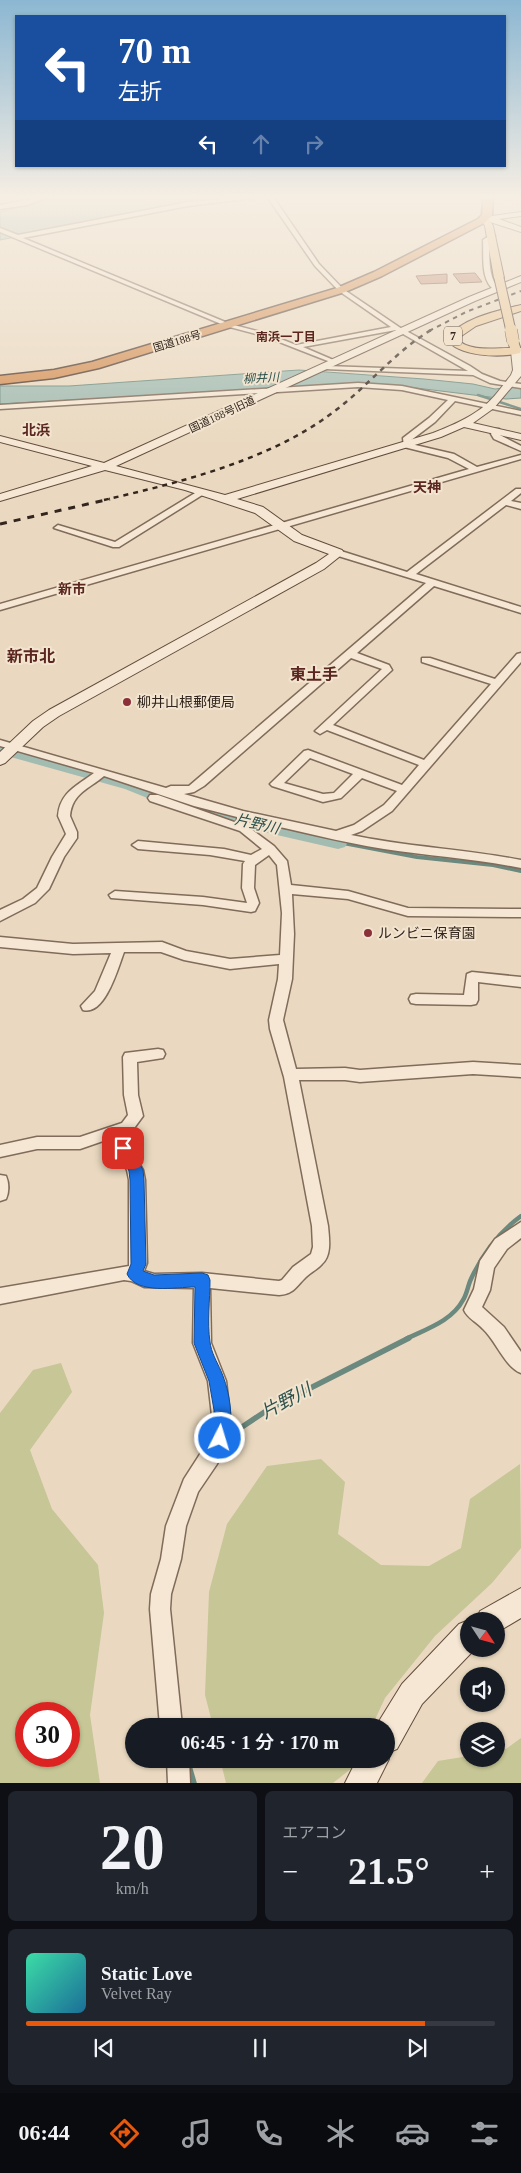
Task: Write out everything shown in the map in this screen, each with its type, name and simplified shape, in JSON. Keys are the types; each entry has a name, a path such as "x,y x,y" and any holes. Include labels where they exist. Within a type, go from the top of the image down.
{"highway":[{"name":"国道188号","path":"0,380 54,374 95,365 341,290 361,281"}],"main road":[{"path":"500,281 516,348"},
{"name":"7","path":"516,348 484,351 464,349 452,343 451,339 452,336 468,326 521,308"}],"street":[{"path":"123,281 228,325 266,335 335,362"},
{"path":"332,281 341,290 401,329 468,367 474,373"},
{"path":"491,281 492,287 496,289"},
{"name":"国道188号旧道","path":"0,498 105,466 275,390 401,329 515,281"},
{"path":"294,347 401,329"},
{"path":"224,499 407,444 463,424 493,403 516,376 518,370 516,348"},
{"path":"321,368 362,367 474,373 507,386 521,386"},
{"path":"0,407 358,385 385,386 453,399 493,403 521,413"},
{"path":"407,444 406,440 410,435 432,420 453,399"},
{"path":"463,424 521,437"},
{"path":"496,431 494,434 497,437 521,449"},
{"path":"0,439 203,492 259,510 306,543 521,610"},
{"path":"407,444 450,456 476,470"},
{"path":"0,607 521,457"},
{"path":"410,574 519,491"},
{"path":"58,528 116,545 203,492"},
{"path":"505,502 521,506"},
{"path":"0,760 7,745 67,705 320,566 338,553"},
{"path":"147,785 154,784 182,792 191,790 434,582"},
{"path":"350,654 385,667 387,670 323,729 426,764"},
{"path":"338,835 374,819 388,808 521,656"},
{"path":"426,660 497,683"},
{"path":"7,745 98,776 147,785 243,821 338,835 382,845 452,855 484,857 521,864"},
{"path":"361,773 337,796 323,798 276,784 308,753 361,773 404,790"},
{"path":"0,917 9,909 32,900 50,880 58,857 71,840 72,834 65,821 64,813 70,796 78,787 98,776"},
{"path":"154,798 186,811 239,828 243,821"},
{"path":"0,1296 124,1273 134,1274 144,1280 154,1281 202,1280 279,1288 287,1287 310,1262 318,1258 321,1247 320,1226 291,1075 276,1020 285,979 286,960 288,913 283,864 243,821"},
{"path":"138,845 166,849 214,851 253,859"},
{"path":"115,895 168,898 251,908 253,903 247,882 250,874 249,864 253,859 270,849"},
{"path":"285,889 348,895 408,912 521,913"},
{"path":"0,942 73,949 162,947 184,955 230,964 272,959 286,960"},
{"path":"88,1006 101,994 119,949"},
{"path":"416,999 471,1000 472,977 521,982"},
{"path":"0,1151 37,1143 80,1143 127,1126 136,1116 131,1096 130,1057 158,1054"},
{"path":"291,1075 344,1074 360,1076 473,1068 521,1071"},
{"path":"123,1148 136,1170 137,1180 139,1264 134,1274"},
{"path":"0,1181 0,1194"},
{"path":"521,1229 501,1244 486,1266 482,1290 472,1310 484,1318 503,1339 516,1361 521,1365"},
{"path":"170,1718 160,1610 161,1594 171,1559 176,1526 188,1493 220,1438 222,1424 217,1381 202,1343 202,1280"},
{"path":"505,1612 521,1602"},
{"path":"395,1723 412,1694 460,1643"},
{"path":"178,1768 179,1783"},
{"path":"360,1783 369,1768"}],"green space":[{"path":"61,1363 72,1392 30,1450 52,1509 98,1565 104,1613 90,1715 100,1783 0,1783 0,1413 33,1370"},
{"path":"321,1459 345,1482 338,1534 381,1565 429,1566 461,1548 470,1499 520,1464 521,1548 492,1583 435,1636 385,1698 376,1718 211,1718 205,1695 209,1592 227,1524 267,1466"},
{"path":"521,1738 521,1783 422,1783 438,1761 460,1757 460,1767 505,1767 506,1749"},
{"path":"222,1768 352,1768 333,1783 226,1783"}],"water":[{"name":"柳井川","path":"299,370 424,379 473,384 495,389 521,386 521,398 506,399 400,386 359,384 0,404 0,386 69,386"}],"building":[{"path":"419,281 447,281 447,283 421,284"},
{"path":"459,281 482,282 460,283"}],"waterway":[{"path":"478,395 521,409"},
{"name":"片野川","path":"0,748 132,785 184,806 233,819 338,842"},
{"name":"片野川","path":"338,842 417,857 493,865 521,871"},
{"name":"片野川","path":"406,1339 438,1324 452,1314 464,1298 470,1281 486,1252 505,1229 521,1216"},
{"name":"片野川","path":"224,1446 242,1427 269,1409 409,1338"},
{"name":"片野川","path":"190,1768 194,1783"}],"railway":[{"path":"429,331 466,312 521,291"},
{"path":"104,500 162,486 221,468 277,446 304,432 341,406 404,349 431,330"},
{"path":"0,524 110,499"}],"place":[{"name":"柳井山根郵便局","path":"127,702"},
{"name":"ルンビニ保育園","path":"368,933"}],"district":[{"name":"南浜一丁目","path":"286,337"},
{"name":"北浜","path":"36,430"},
{"name":"天神","path":"427,487"},
{"name":"新市","path":"72,589"},
{"name":"新市北","path":"31,656"},
{"name":"東土手","path":"314,674"}],"route":[{"path":"123,1148 136,1170 137,1180 139,1264 134,1274 144,1280 154,1281 202,1280 202,1343 217,1381 222,1410 220,1438"}]}
